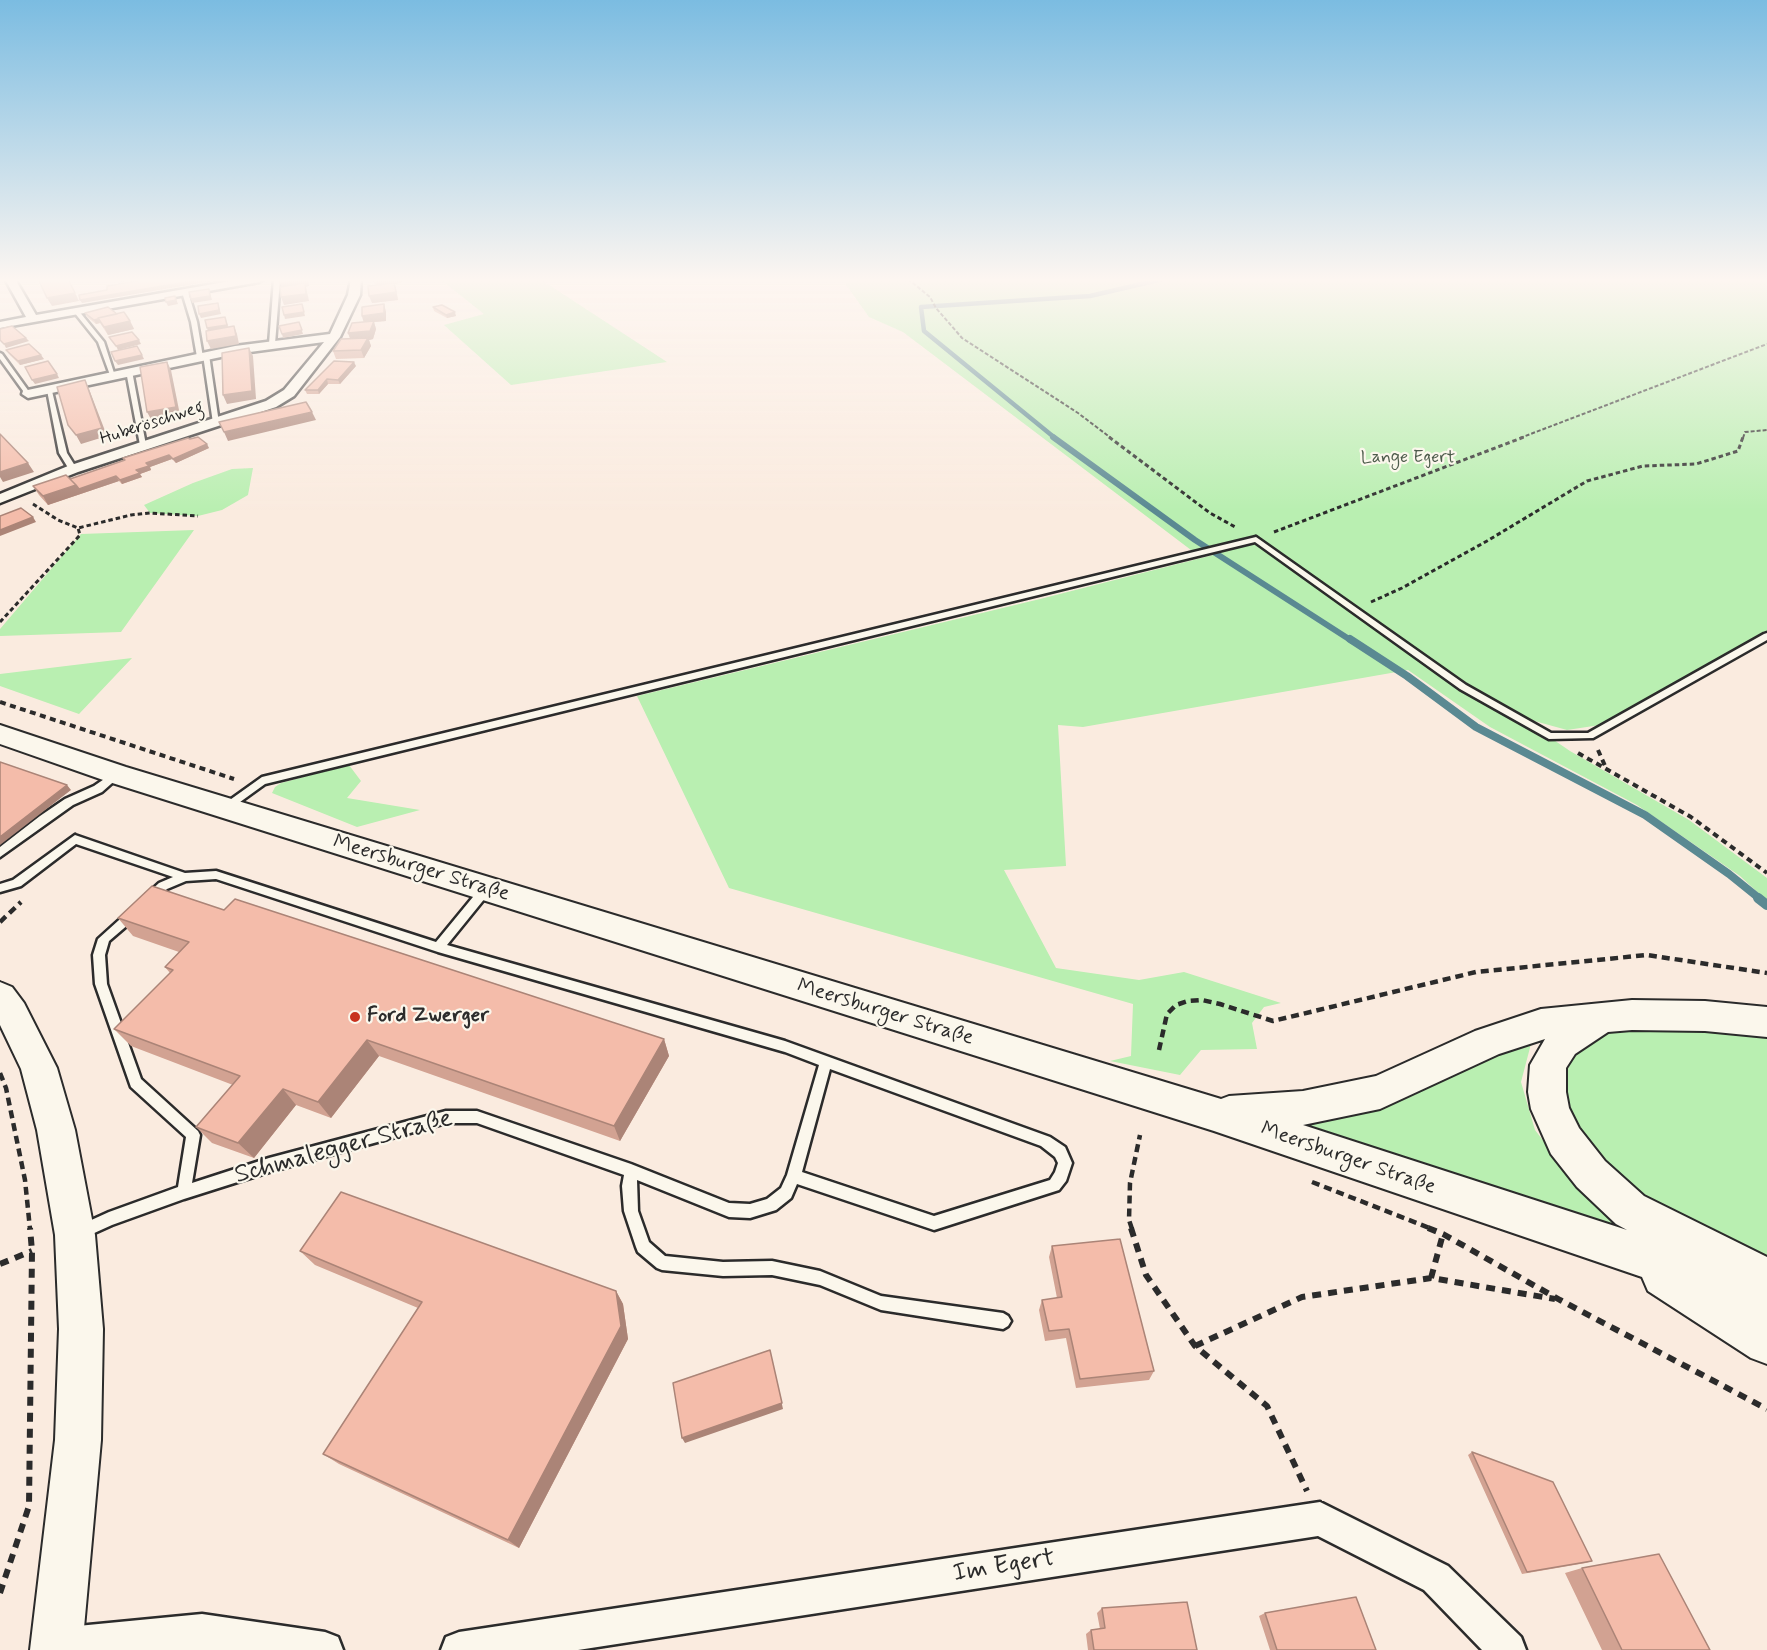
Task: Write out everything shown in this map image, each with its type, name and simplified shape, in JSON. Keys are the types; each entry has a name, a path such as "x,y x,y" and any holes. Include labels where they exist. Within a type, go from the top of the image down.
{"street":[{"path":"28,394 203,356"},
{"name":"Huberöschweg","path":"0,499 73,469 271,404 289,393 319,356"},
{"name":"Meersburger Straße","path":"0,734 116,774 1214,1114 1617,1247 1767,1300"},
{"path":"0,998 12,1014 39,1068 56,1130 75,1235 81,1329 78,1440 57,1648 202,1632 325,1650"},
{"path":"1214,1114 1303,1108 1380,1092 1488,1042 1541,1024 1600,1020 1632,1015 1669,1015 1767,1022"},
{"path":"1600,1020 1562,1043 1548,1065 1546,1077 1550,1109 1564,1141 1591,1174 1630,1210 1767,1279"},
{"path":"1617,1247 1767,1342"},
{"path":"1320,1519 1436,1578 1508,1650"},
{"name":"Im Egert","path":"459,1650 1320,1519"}],"lane":[{"path":"1,356 28,394"},
{"path":"106,356 113,375"},
{"path":"203,356 216,423"},
{"path":"129,371 143,445"},
{"path":"49,391 63,453 73,469"},
{"path":"225,807 262,781 1256,538 1463,687 1549,736 1590,736 1767,636"},
{"path":"0,853 44,819 69,802 98,789 116,774"},
{"path":"0,888 17,883 75,839 185,877"},
{"path":"184,1192 193,1135 136,1083 101,984 99,955 104,939 164,886 185,877 216,875 438,947 785,1047 1045,1141 1060,1152 1065,1163 1061,1176 1054,1185 934,1223 794,1176"},
{"path":"438,947 486,889"},
{"name":"Schmalegger Straße","path":"75,1235 109,1219 184,1192 269,1165 446,1117 477,1117 631,1171 729,1210 750,1211 771,1205 786,1193 794,1176 826,1062"},
{"path":"631,1171 629,1186 632,1211 643,1247 662,1263 723,1269 772,1268 820,1278 881,1303 1003,1321"}],"path":[{"path":"990,356 1078,413 1210,513 1256,538 1735,356"},
{"path":"1354,610 1402,588 1487,541 1587,481 1643,466 1696,464 1738,451 1745,432 1767,430"},
{"path":"15,492 58,520 78,528 131,515 150,513 198,516"},
{"path":"0,622 80,535 78,528"},
{"path":"0,702 253,786"},
{"path":"1549,736 1691,817 1767,873"},
{"path":"1159,1050 1167,1014 1176,1005 1188,1001 1202,1000 1220,1004 1273,1021 1476,972 1647,955 1767,973"},
{"path":"0,1072 6,1088 25,1180 32,1251 29,1506 0,1593"},
{"path":"1140,1136 1130,1183 1129,1220 1146,1275 1195,1346 1267,1407 1320,1519"},
{"path":"1431,1278 1443,1234 1560,1300 1767,1409"},
{"path":"0,1264 32,1251"},
{"path":"1195,1346 1302,1297 1431,1278 1560,1300"}],"green space":[{"path":"479,356 658,356 667,362 511,385"},
{"name":"Lange Egert","path":"935,356 1767,356 1767,633 1600,725 1567,730 1520,717 1570,751 1689,820 1767,878 1767,901 1740,876 1637,805 1490,727 1408,670 1083,727 1058,725 1066,866 1004,870 1056,968 1139,980 1184,972 1281,1003 1264,1007 1252,1023 1257,1049 1201,1050 1180,1075 1110,1061 1131,1056 1133,1004 729,888 637,696 1221,553 1191,550"},
{"path":"253,468 248,495 222,510 198,516 150,513 144,505 193,483 232,469"},
{"path":"194,530 121,632 0,636 0,629 81,534"},
{"path":"132,658 79,714 0,686 0,674"},
{"path":"349,765 361,781 347,798 420,810 357,827 272,793 281,783"},
{"path":"1631,1021 1767,1029 1767,1267 1654,1207 1579,1137 1564,1103 1566,1073 1577,1049 1597,1032"},
{"path":"1532,1040 1521,1082 1535,1130 1583,1192 1643,1235 1302,1123 1466,1066"}],"building":[{"path":"13,356 37,356 18,361"},
{"path":"113,356 138,356 115,361"},
{"path":"222,356 250,356 252,391 223,395"},
{"path":"48,361 57,374 32,380 25,367"},
{"path":"334,361 354,362 338,380 327,379 318,390 305,390"},
{"path":"167,362 176,407 147,412 140,367"},
{"path":"85,380 102,428 76,435 68,425 57,387"},
{"path":"306,402 312,412 224,432 219,422"},
{"path":"0,434 28,463 0,472"},
{"path":"198,437 207,444 173,459 169,455 146,463 149,466 136,470 140,473 120,480 116,476 79,489 70,479 125,460 123,458"},
{"path":"66,475 76,485 43,496 33,486"},
{"path":"21,508 33,517 0,530 0,516"},
{"path":"0,762 67,785 0,837"},
{"name":"Ford Zwerger","path":"152,886 224,910 235,899 664,1039 614,1126 367,1040 318,1102 283,1089 238,1143 196,1127 240,1076 114,1029 173,970 165,967 189,942 118,918"},
{"path":"341,1192 616,1291 621,1326 508,1540 323,1454 422,1302 300,1251"},
{"path":"1120,1239 1154,1371 1080,1379 1069,1329 1049,1331 1042,1300 1062,1297 1052,1246"},
{"path":"770,1350 782,1403 682,1438 673,1383"},
{"path":"1472,1452 1553,1482 1592,1561 1527,1572"},
{"path":"1659,1554 1710,1650 1622,1650 1582,1568"},
{"path":"1356,1597 1376,1650 1277,1650 1265,1613"},
{"path":"1187,1602 1197,1650 1094,1650 1091,1630 1105,1628 1102,1608"}],"waterway":[{"path":"955,356 1055,438"},
{"path":"1053,437 1195,540 1352,641"},
{"path":"1350,639 1407,676 1476,727 1645,815 1729,874 1760,899"},
{"path":"1758,898 1767,905"}],"place":[{"name":"Ford Zwerger","path":"355,1017"}]}
